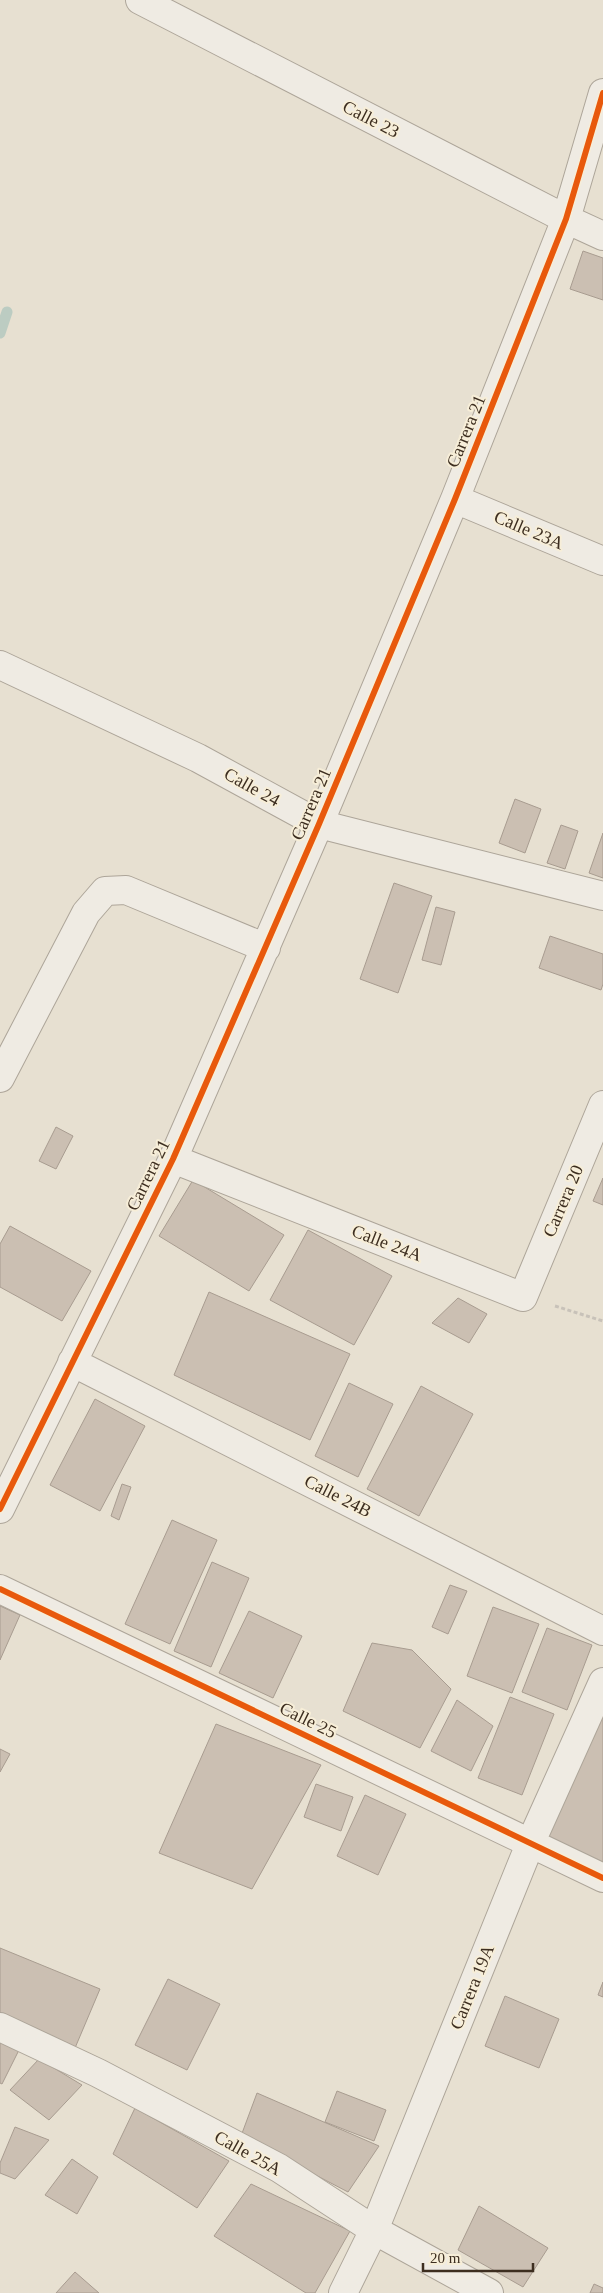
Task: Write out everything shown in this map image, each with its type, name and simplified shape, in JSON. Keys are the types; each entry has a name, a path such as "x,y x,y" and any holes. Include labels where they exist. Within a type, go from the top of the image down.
{"street":[{"name":"Calle 23","path":"140,0 566,219 603,236"},
{"name":"Carrera 21","path":"0,1508 173,1159 319,824 454,499 566,219 603,93"},
{"name":"Calle 23A","path":"454,499 603,561"},
{"name":"Calle 24","path":"0,664 198,758 319,824 603,896"},
{"path":"0,1078 86,913 105,891 126,890 266,948"},
{"name":"Carrera 20","path":"524,1297 603,1105"},
{"name":"Calle 24A","path":"173,1159 524,1297"},
{"name":"Calle 24B","path":"72,1362 603,1631"},
{"name":"Calle 25","path":"0,1588 603,1878"},
{"name":"Carrera 19A","path":"343,2293 374,2230 530,1844 603,1682"},
{"name":"Calle 25A","path":"0,2027 98,2073 278,2168 374,2230 489,2293"}],"path":[{"path":"524,1297 603,1321"}],"building":[{"path":"583,251 603,258 603,300 570,289"},
{"path":"515,799 541,809 525,853 499,843"},
{"path":"561,825 578,831 565,869 547,863"},
{"path":"603,833 603,878 589,873"},
{"path":"394,883 432,896 398,993 360,979"},
{"path":"436,907 455,912 441,965 422,960"},
{"path":"550,936 603,954 603,984 601,990 539,968"},
{"path":"56,1127 73,1136 56,1169 39,1161"},
{"path":"603,1178 603,1205 593,1201"},
{"path":"193,1180 284,1235 249,1291 159,1236"},
{"path":"10,1226 91,1271 62,1321 0,1287 0,1244"},
{"path":"308,1230 392,1276 354,1345 270,1300"},
{"path":"209,1292 350,1354 310,1440 174,1375"},
{"path":"458,1298 487,1314 469,1343 432,1323"},
{"path":"349,1383 393,1404 358,1477 315,1456"},
{"path":"421,1386 473,1414 419,1516 367,1489"},
{"path":"95,1399 145,1426 100,1511 50,1485"},
{"path":"122,1484 131,1487 119,1520 111,1516"},
{"path":"172,1520 217,1540 170,1644 125,1624"},
{"path":"212,1562 249,1578 211,1667 174,1651"},
{"path":"450,1585 467,1591 448,1634 432,1627"},
{"path":"0,1606 20,1615 0,1660"},
{"path":"493,1607 539,1624 512,1693 467,1676"},
{"path":"249,1611 302,1636 273,1698 219,1673"},
{"path":"547,1628 592,1645 567,1710 522,1692"},
{"path":"372,1643 412,1650 451,1689 420,1748 343,1711"},
{"path":"510,1697 554,1714 522,1795 478,1778"},
{"path":"457,1700 493,1726 471,1771 431,1751"},
{"path":"603,1713 603,1868 545,1842"},
{"path":"216,1724 321,1765 252,1889 159,1853"},
{"path":"0,1749 10,1754 0,1772"},
{"path":"316,1784 353,1797 341,1831 304,1817"},
{"path":"365,1795 406,1814 378,1875 337,1856"},
{"path":"0,1948 100,1989 75,2048 0,2017"},
{"path":"168,1979 220,2004 187,2070 135,2045"},
{"path":"603,1982 603,1997 598,1995"},
{"path":"505,1996 559,2019 539,2068 485,2046"},
{"path":"0,2040 20,2048 2,2084 0,2083"},
{"path":"39,2059 82,2085 49,2120 10,2090"},
{"path":"337,2091 386,2110 374,2141 325,2122"},
{"path":"257,2093 379,2146 348,2192 241,2136"},
{"path":"135,2108 229,2161 197,2208 113,2154"},
{"path":"15,2127 49,2140 15,2179 0,2173 0,2163"},
{"path":"72,2159 98,2177 77,2214 45,2195"},
{"path":"251,2184 350,2231 315,2293 306,2293 214,2236"},
{"path":"479,2206 548,2248 523,2287 458,2250"},
{"path":"75,2272 99,2293 56,2293"},
{"path":"594,2284 603,2288 603,2293 590,2293"}],"waterway":[{"path":"0,333 7,312"}],"cycle path":[{"path":"0,1509 173,1159 319,824 455,499 566,219 603,93"},
{"path":"0,1589 603,1878"}]}
